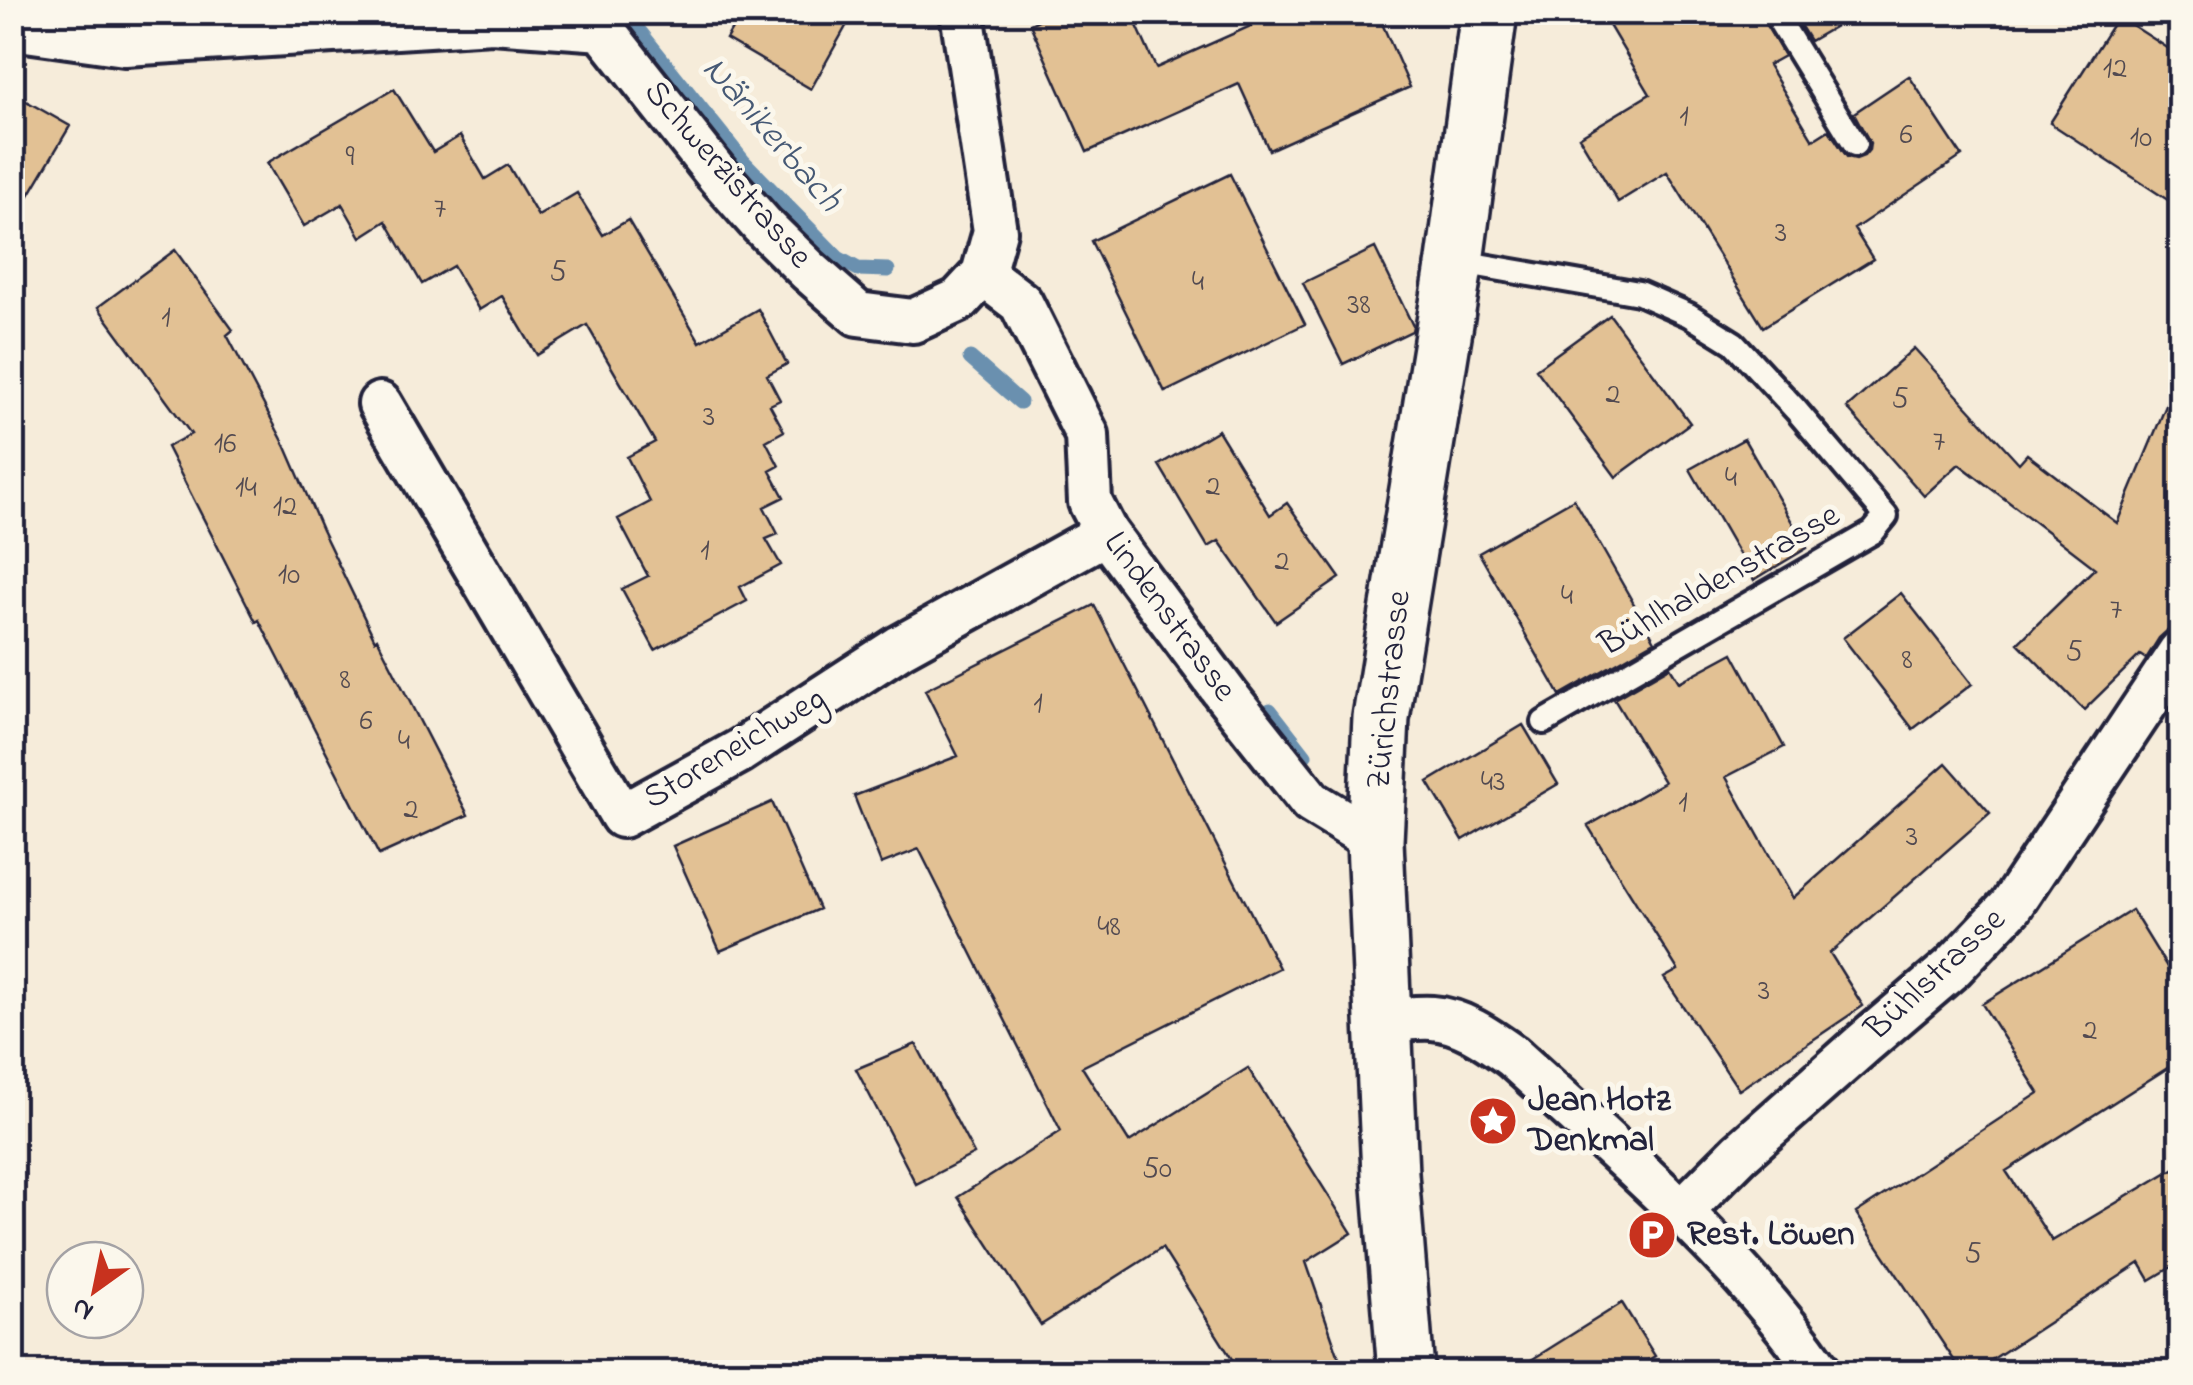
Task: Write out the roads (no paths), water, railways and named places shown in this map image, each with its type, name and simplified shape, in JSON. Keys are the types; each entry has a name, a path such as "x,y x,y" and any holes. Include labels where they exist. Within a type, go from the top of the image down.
{"main road":[{"name":"Zürichstrasse","path":"1406,1372 1390,1174 1375,841 1380,718 1455,261 1489,12"}],"street":[{"path":"962,12 995,231 982,274"},
{"path":"12,28 125,44 359,21 596,21"},
{"name":"Schwerzistrasse","path":"596,21 762,226 858,314 912,321 959,300 982,274"},
{"name":"Lindenstrasse","path":"982,274 1021,303 1087,435 1090,502 1106,533 1311,802 1375,841"},
{"name":"Storeneichweg","path":"380,404 622,816 740,751 900,647 1106,533"},
{"name":"Bühlstrasse","path":"1682,1212 1754,1141 1953,967 2010,907 2180,652"},
{"path":"1383,1020 1434,1018 1459,1024 1512,1056 1682,1212 1742,1274 1820,1372"}],"lane":[{"path":"1774,12 1855,144"},
{"name":"Bühlhaldenstrasse","path":"1455,261 1640,293 1688,314 1734,343 1886,516 1874,532 1544,722"}],"waterway":[{"name":"Nänikerbach","path":"624,12 743,161 838,258 858,269 888,270"},
{"name":"Nänikerbach","path":"970,358 1020,402"},
{"name":"Nänikerbach","path":"1270,710 1305,755"}],"place":[{"name":"Jean Hotz Denkmal","path":"1493,1121"},
{"name":"Rest. Löwen","path":"1652,1235"}]}
